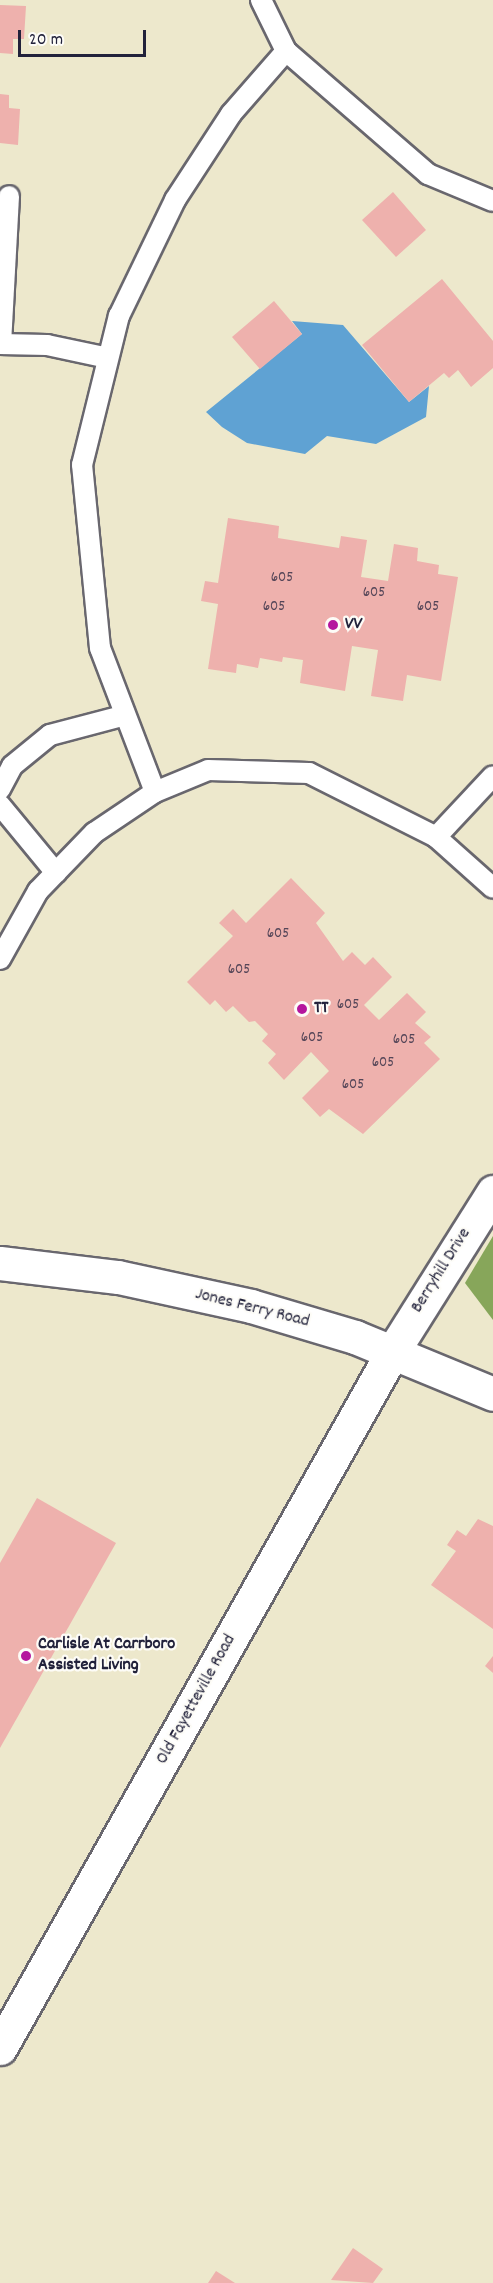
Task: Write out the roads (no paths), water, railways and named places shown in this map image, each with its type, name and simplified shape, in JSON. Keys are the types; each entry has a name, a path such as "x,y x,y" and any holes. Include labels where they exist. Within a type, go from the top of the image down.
{"street":[{"name":"Berryhill Drive","path":"393,1351 493,1192"},
{"name":"Jones Ferry Road","path":"0,1263 118,1277 251,1306 393,1351 493,1394"},
{"name":"Old Fayetteville Road","path":"0,2048 393,1351"}],"lane":[{"path":"261,0 286,51 428,174 493,201"},
{"path":"155,792 122,716 100,648 81,465 119,316 174,200 231,114 286,51"},
{"path":"9,196 0,344 47,345 108,358"},
{"path":"0,789 12,766 50,735 122,716"},
{"path":"0,959 38,891 94,833 155,792 208,770 309,773 436,837 493,888"},
{"path":"436,837 493,776"},
{"path":"0,805 56,873"}],"water":[{"path":"292,321 343,325 409,402 429,386 426,417 376,444 327,436 305,454 247,443 222,427 206,412 302,334"}],"place":[{"name":"VV","path":"333,625"},
{"name":"TT","path":"302,1009"},
{"name":"Carlisle At Carrboro Assisted Living","path":"26,1656"}]}
